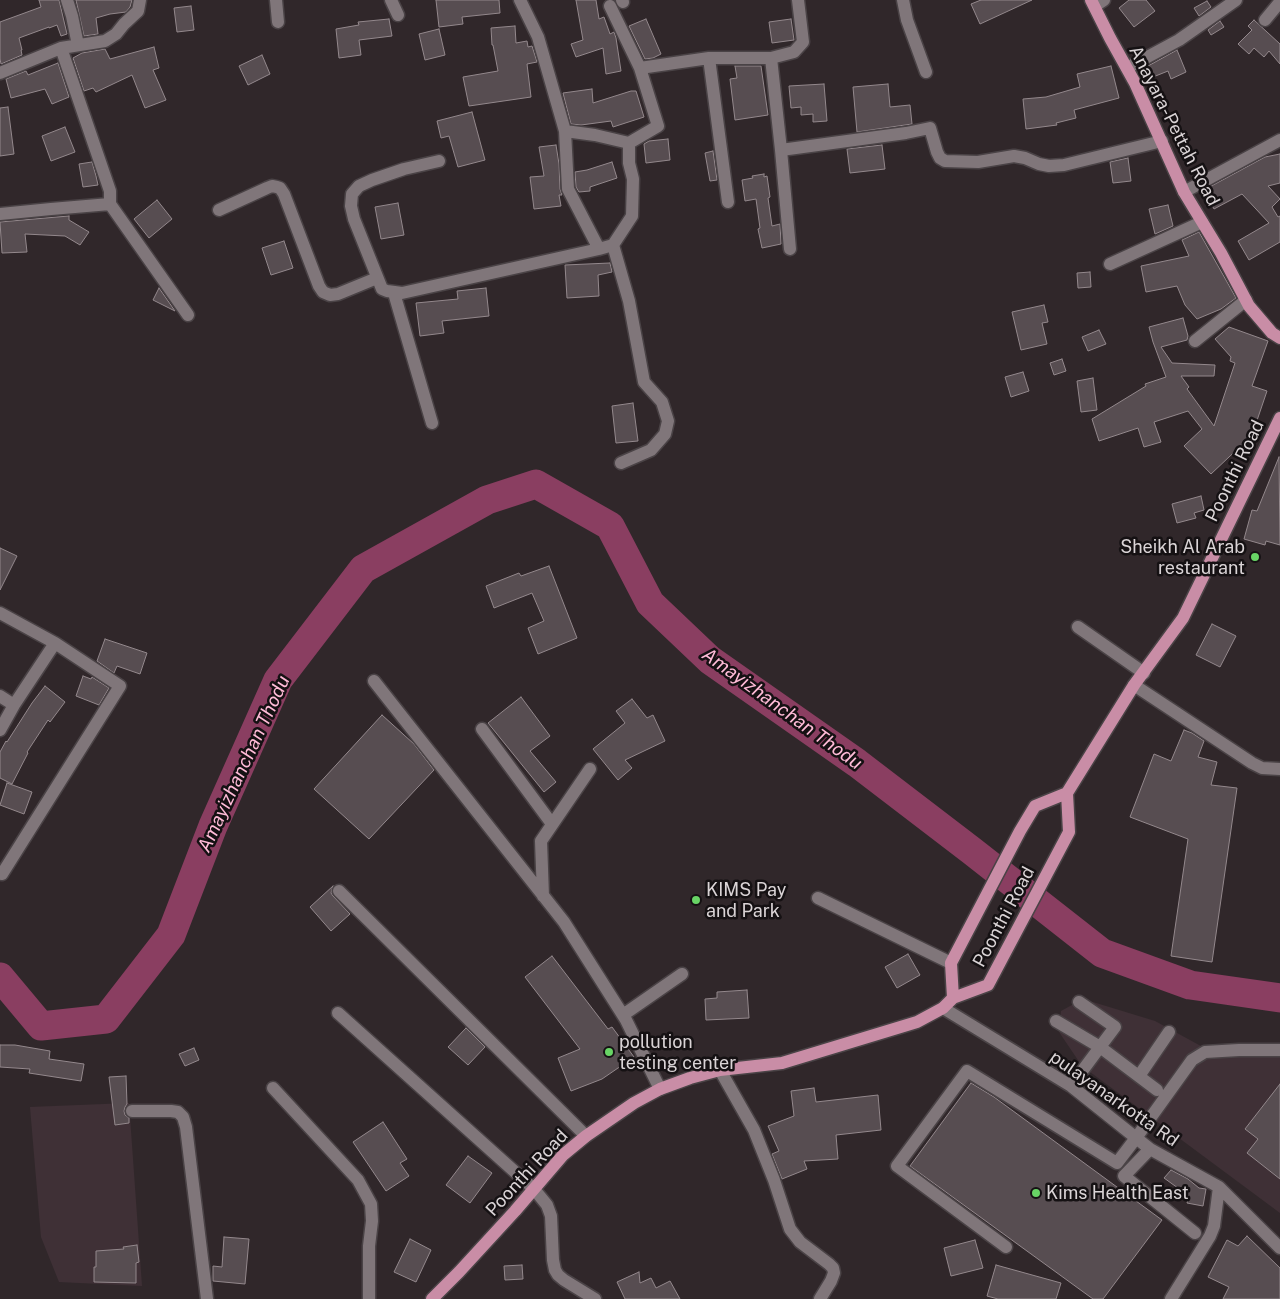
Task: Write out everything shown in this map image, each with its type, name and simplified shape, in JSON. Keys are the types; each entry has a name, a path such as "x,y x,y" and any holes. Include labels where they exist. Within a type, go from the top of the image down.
{"main road":[{"name":"Anayara-Pettah Road","path":"1097,2 1110,38 1135,82 1184,192 1221,253 1249,306 1272,333 1280,338"},
{"name":"Poonthi Road","path":"432,1299 534,1190 563,1155 586,1136 634,1103 660,1089 690,1078 720,1070 782,1063 917,1022 943,1008 954,998 988,985 1069,832 1067,793 1134,685 1183,618 1280,418"},
{"path":"954,998 951,963 1020,830 1035,806 1067,793"}],"street":[{"path":"67,0 78,46"},
{"path":"0,73 61,48 105,41 116,34 138,11 140,0"},
{"path":"276,0 278,22"},
{"path":"391,0 398,15"},
{"path":"520,0 538,37 565,130 568,189 599,249"},
{"path":"640,68 709,58 771,58 794,52 803,42 798,0"},
{"path":"903,0 907,20 926,72"},
{"path":"1127,68 1178,40 1236,0"},
{"path":"1265,20 1280,2"},
{"path":"565,130 629,143 658,126 640,68 610,6"},
{"path":"61,48 110,191 110,204 188,315"},
{"path":"709,58 728,202"},
{"path":"771,58 790,249"},
{"path":"781,150 930,128 937,152 940,158 945,161 978,162 1014,156 1039,164 1064,166 1162,141"},
{"path":"1184,192 1280,140"},
{"path":"439,161 404,169 372,180 359,186 352,194 351,206 354,219 382,289 394,293 402,293 613,245 632,216 633,179 629,163 629,143"},
{"path":"219,210 272,186 280,188 323,292 330,295 338,294 377,278"},
{"path":"0,214 110,204"},
{"path":"1110,264 1202,222"},
{"path":"613,245 629,301 644,382 662,402 668,421 666,434 651,450 621,463"},
{"path":"394,293 432,423"},
{"path":"1196,341 1246,300"},
{"path":"0,612 55,643 120,686 2,874 0,873"},
{"path":"1078,627 1144,673"},
{"path":"0,730 14,705 55,643"},
{"path":"374,681 564,922 623,1015 660,1089"},
{"path":"1134,685 1252,763 1262,768 1280,769"},
{"path":"0,696 14,705"},
{"path":"482,729 552,824"},
{"path":"543,896 541,840 590,770"},
{"path":"339,891 586,1136"},
{"path":"818,898 951,963"},
{"path":"623,1015 682,974"},
{"path":"1071,1086 1115,1027 1079,1002"},
{"name":"pulayanarkotta Rd","path":"943,1008 1071,1086 1150,1149 1218,1187 1280,1248"},
{"path":"338,1014 534,1190 548,1205 551,1216 552,1252 555,1270 564,1280 595,1299"},
{"path":"1056,1021 1100,1048 1157,1090"},
{"path":"1139,1076 1169,1032"},
{"path":"1117,1163 1192,1060 1205,1052 1280,1050"},
{"path":"720,1070 754,1130 774,1180 790,1229 800,1242 833,1268 834,1273 831,1281 820,1299"},
{"path":"1006,1247 897,1166 967,1071 1117,1163 1127,1172"},
{"path":"273,1088 358,1180 371,1204 372,1221 369,1246 368,1299"},
{"path":"132,1112 171,1111 178,1112 183,1118 186,1127 207,1299"},
{"path":"1150,1149 1124,1176 1194,1233"},
{"path":"1171,1299 1210,1236 1214,1226 1218,1187"}],"shaded area":[{"path":"1083,999 1155,1021 1221,1057 1280,1050 1280,1213 1082,1066 1059,1032 1061,1011"},
{"path":"129,1103 142,1286 59,1282 41,1237 30,1107"}],"building":[{"path":"39,0 59,0 67,34 61,36 57,25 19,38 22,55 1,64 0,22 41,7"},
{"path":"76,0 132,0 126,12 96,18 98,34 84,36"},
{"path":"436,0 499,0 500,13 462,17 463,24 439,27"},
{"path":"576,0 596,0 599,19 604,17 610,34 614,32 621,71 606,74 603,48 576,57 571,44 583,40"},
{"path":"981,0 1032,0 980,24 971,4"},
{"path":"1129,0 1146,0 1155,11 1134,27 1119,8"},
{"path":"1207,1 1211,7 1199,16 1194,8"},
{"path":"191,6 194,30 177,32 174,8"},
{"path":"389,19 392,36 359,40 361,55 339,58 336,29 359,25 358,22"},
{"path":"646,19 661,54 645,59 629,26"},
{"path":"791,19 794,40 772,43 769,22"},
{"path":"1254,20 1280,44 1280,64 1269,51 1264,57 1254,48 1249,54 1238,44 1252,30 1248,26"},
{"path":"1220,21 1224,27 1211,35 1208,30"},
{"path":"515,26 516,43 527,41 528,47 532,46 537,62 527,64 531,97 469,106 463,77 498,71 492,45 491,28"},
{"path":"439,29 445,55 425,60 419,34"},
{"path":"154,47 159,68 153,70 166,100 145,108 132,75 96,92 93,88 84,91 73,58 82,53 105,49 110,59"},
{"path":"1177,50 1186,72 1171,79 1168,71 1153,77 1148,66"},
{"path":"262,55 270,74 248,85 239,66"},
{"path":"58,63 69,97 52,104 45,89 11,98 6,79 26,71 28,75"},
{"path":"735,66 761,66 768,115 735,120 730,79 737,78"},
{"path":"1111,66 1119,98 1074,110 1076,118 1056,123 1057,125 1026,129 1023,99 1046,97 1080,87 1077,74"},
{"path":"824,84 827,121 813,122 813,114 801,115 801,107 791,108 789,86"},
{"path":"888,84 890,107 910,105 912,124 857,132 853,87"},
{"path":"592,89 593,103 636,91 644,117 613,127 611,121 581,125 571,124 563,93"},
{"path":"8,107 14,154 0,156 0,108"},
{"path":"472,112 485,160 458,167 449,136 441,138 437,121"},
{"path":"65,127 75,152 51,161 42,136"},
{"path":"668,139 670,160 646,163 644,144 649,141"},
{"path":"556,145 562,195 559,195 561,206 534,209 530,177 544,176 539,147"},
{"path":"882,145 885,169 850,173 847,149"},
{"path":"713,151 717,180 710,181 705,153"},
{"path":"1280,154 1280,183 1268,186 1280,199 1272,207 1278,217 1280,216 1280,242 1249,260 1238,241 1269,223 1242,194 1214,209 1204,190 1265,157"},
{"path":"1128,158 1131,181 1113,183 1110,162"},
{"path":"92,162 98,185 83,187 79,164"},
{"path":"612,162 617,178 590,187 590,191 579,192 576,187 575,172"},
{"path":"764,174 764,177 767,176 772,226 780,224 781,244 762,248 758,229 760,228 756,199 745,201 742,180"},
{"path":"157,200 172,219 149,238 134,219"},
{"path":"398,203 404,235 381,239 375,207"},
{"path":"1168,205 1173,226 1155,234 1149,209"},
{"path":"69,216 69,220 89,232 80,245 65,236 25,234 27,252 2,253 0,222"},
{"path":"1199,232 1236,298 1221,309 1197,319 1185,305 1177,286 1146,292 1141,266 1189,256 1182,240"},
{"path":"284,241 293,268 271,275 262,248"},
{"path":"610,263 612,272 598,275 599,296 567,298 565,265"},
{"path":"1090,272 1091,287 1078,288 1077,273"},
{"path":"159,288 175,311 153,300"},
{"path":"486,288 489,316 442,321 444,333 420,336 416,303 458,299 457,291"},
{"path":"1044,305 1048,322 1042,323 1047,344 1021,350 1012,312"},
{"path":"1183,318 1188,336 1187,340 1161,347 1172,363 1215,365 1214,376 1181,376 1189,387 1187,389 1214,426 1235,363 1230,361 1231,357 1215,339 1229,327 1268,341 1252,386 1267,391 1250,441 1247,440 1211,474 1184,446 1202,429 1188,411 1154,422 1161,442 1144,447 1138,428 1099,441 1092,419 1146,386 1145,384 1166,377 1149,327"},
{"path":"1099,330 1106,344 1088,351 1082,337"},
{"path":"1062,359 1066,371 1054,375 1050,363"},
{"path":"1023,372 1029,391 1011,397 1005,377"},
{"path":"1093,378 1097,410 1081,412 1077,381"},
{"path":"633,403 638,441 616,443 612,406"},
{"path":"1279,457 1280,545 1266,541 1265,545 1244,539 1252,510 1257,511"},
{"path":"1201,496 1204,510 1194,513 1196,518 1177,523 1172,504"},
{"path":"0,548 17,556 0,590"},
{"path":"549,566 577,638 538,654 528,628 544,621 532,593 494,608 486,586 519,573 521,576"},
{"path":"1212,624 1236,636 1220,667 1196,655"},
{"path":"105,639 147,653 140,674 117,666 114,673 97,661"},
{"path":"83,676 91,679 92,677 109,688 99,705 76,696"},
{"path":"45,686 65,702 50,722 48,720 27,752 12,784 0,778 0,752"},
{"path":"521,697 550,736 530,751 556,782 544,792 488,723"},
{"path":"632,699 647,718 653,715 665,741 625,760 632,768 618,780 593,749 625,723 616,711"},
{"path":"382,715 414,744 434,770 369,839 314,789"},
{"path":"1184,730 1204,741 1198,757 1217,762 1211,785 1237,788 1212,962 1171,956 1188,839 1130,817 1154,754 1171,761"},
{"path":"7,783 32,792 24,814 0,805"},
{"path":"333,886 331,893 350,914 331,931 310,907"},
{"path":"908,954 920,975 897,988 885,967"},
{"path":"552,956 608,1029 612,1027 634,1057 602,1079 571,1091 558,1058 580,1049 525,977"},
{"path":"747,990 749,1018 706,1020 705,999 717,998 717,992"},
{"path":"466,1028 485,1047 468,1065 448,1047"},
{"path":"0,1045 15,1045 50,1051 49,1059 84,1064 81,1081 29,1073 30,1069 0,1067"},
{"path":"194,1048 199,1060 185,1066 179,1054"},
{"path":"126,1076 127,1104 124,1111 125,1115 129,1118 129,1123 115,1125 109,1077"},
{"name":"Kims Health East","path":"971,1083 994,1097 1162,1220 1103,1299 1093,1299 910,1166"},
{"path":"1280,1084 1280,1179 1247,1153 1258,1139 1245,1129"},
{"path":"814,1088 816,1102 878,1095 881,1130 836,1135 838,1159 804,1161 807,1169 782,1179 772,1154 779,1151 768,1126 794,1116 791,1091"},
{"path":"383,1122 407,1159 400,1163 409,1176 386,1191 353,1142"},
{"path":"468,1156 492,1173 470,1203 446,1185"},
{"path":"1171,1170 1188,1179 1199,1188 1206,1189 1203,1206 1187,1203 1189,1196 1164,1178"},
{"path":"1247,1236 1280,1268 1280,1299 1223,1299 1229,1287 1208,1277 1227,1240 1238,1246"},
{"path":"224,1237 249,1239 245,1284 213,1281 213,1266 222,1267"},
{"path":"410,1239 431,1250 416,1282 394,1272"},
{"path":"975,1240 983,1268 951,1276 944,1248"},
{"path":"137,1245 139,1262 136,1263 136,1283 94,1282 96,1251 124,1249 123,1247"},
{"path":"522,1265 523,1279 505,1280 504,1266"},
{"path":"996,1265 1061,1283 1056,1299 998,1299 987,1296"},
{"path":"639,1272 640,1283 651,1278 656,1288 670,1281 680,1299 625,1299 617,1282"}],"waterway":[{"name":"Amayizhanchan Thodu","path":"0,977 41,1026 106,1019 171,935 213,826 278,680 363,569 487,500 536,484 610,526 650,603 710,660 857,763 1102,953 1190,985 1280,998"}],"place":[{"name":"Sheikh Al Arab restaurant","path":"1255,557"},
{"name":"KIMS Pay and Park","path":"696,900"},
{"name":"pollution testing center","path":"609,1052"},
{"name":"Kims Health East","path":"1036,1193"}]}
